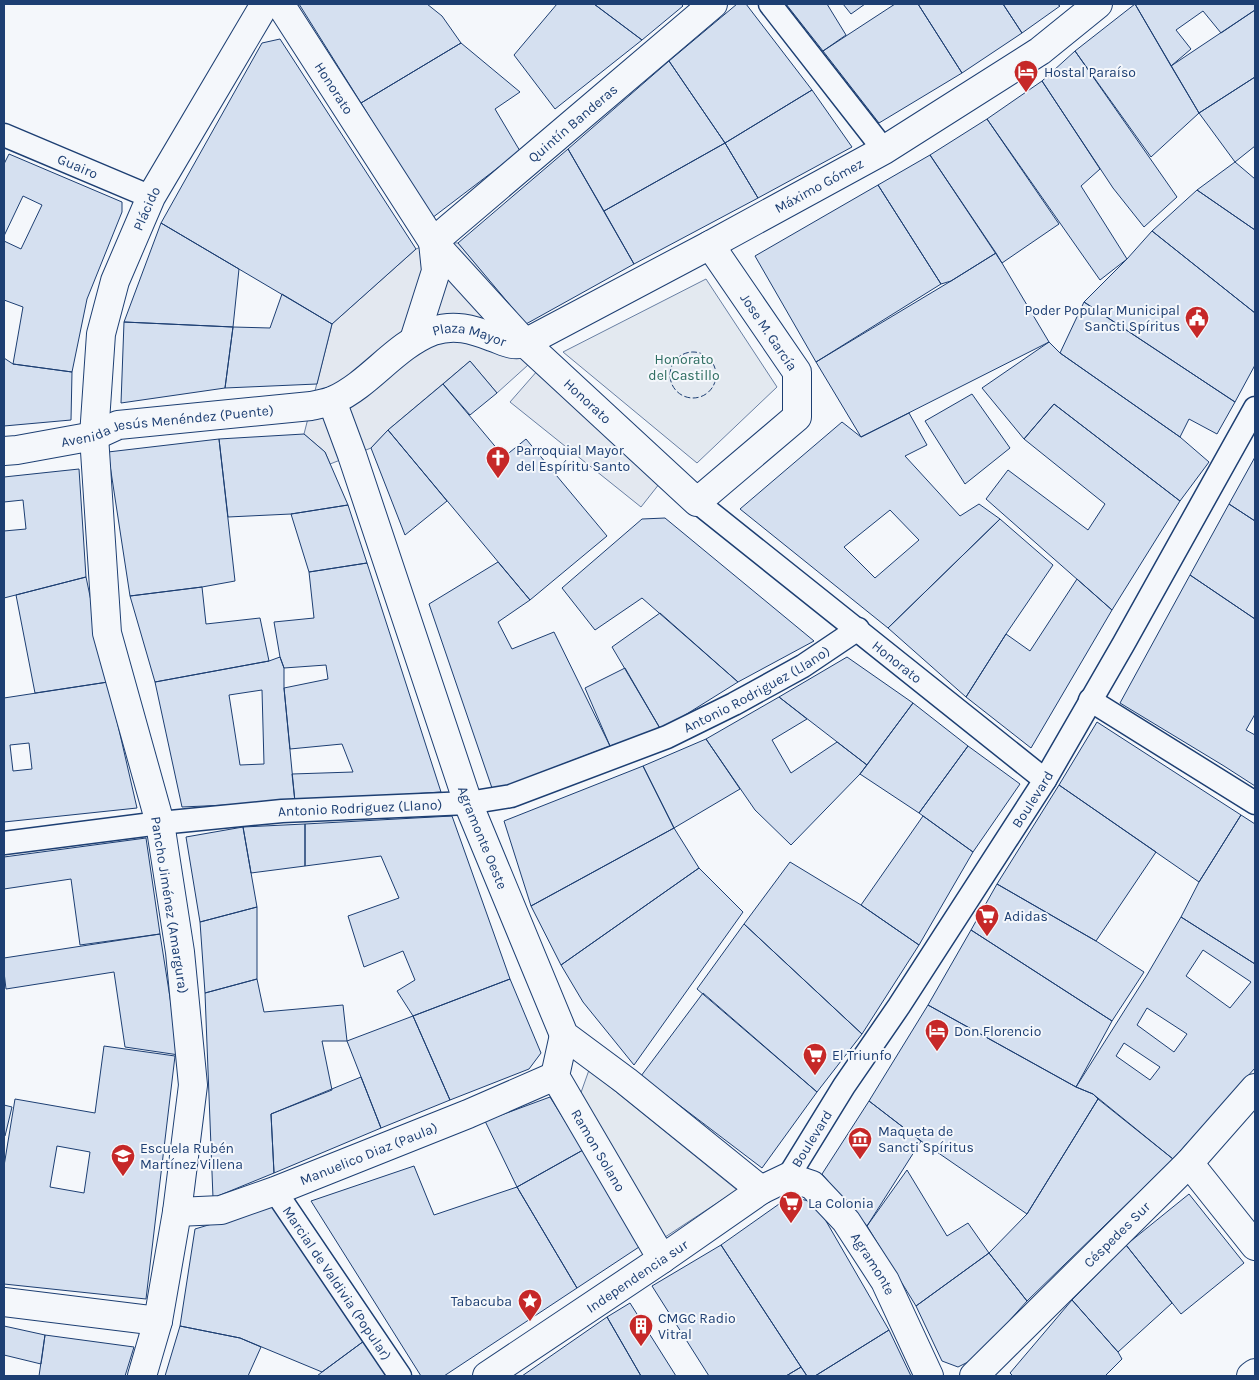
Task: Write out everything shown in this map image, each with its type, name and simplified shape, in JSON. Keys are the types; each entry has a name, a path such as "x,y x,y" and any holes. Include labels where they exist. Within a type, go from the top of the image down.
{"street":[{"name":"Plácido","path":"94,436 101,334 115,280 151,197 265,4"},
{"name":"Honorato","path":"280,4 433,242 525,343 697,502 1045,780"},
{"path":"770,4 884,150"},
{"name":"Máximo Gómez","path":"525,343 710,246 884,150 1040,51 1098,4"},
{"name":"Quintín Banderas","path":"433,242 707,5"},
{"name":"Guairo","path":"4,135 151,197"},
{"name":"Plaza Mayor","path":"414,340 436,271 433,242"},
{"name":"Jose M. García","path":"697,502 797,417 798,372 710,246"},
{"name":"Plaza Mayor","path":"332,401 351,391 414,340 433,331 448,327 460,327 513,345 525,343"},
{"name":"Avenida Jesús Menéndez (Puente)","path":"4,451 94,436 118,425 311,406 332,401"},
{"name":"Agramonte Oeste","path":"332,401 352,455 468,803 564,1035"},
{"name":"Boulevard","path":"788,1177 844,1086 899,1006 1045,780 1255,408"},
{"name":"Pancho Jiménez (Amargura)","path":"94,436 108,633 160,824 180,952 193,1085 177,1212 158,1321 142,1376"},
{"name":"Antonio Rodriguez (Llano)","path":"4,843 282,811 468,803 511,796 668,737 734,704 803,666 858,629"},
{"path":"1090,700 1255,803"},
{"path":"555,1076 564,1035 626,1081 761,1190"},
{"name":"Manuelico Diaz (Paula)","path":"177,1212 221,1210 275,1191 458,1118 555,1076"},
{"name":"Ramon Solano","path":"555,1076 662,1259"},
{"name":"Céspedes Sur","path":"974,1376 1188,1164 1255,1088"},
{"path":"1188,1164 1255,1246"},
{"name":"Independencia sur","path":"487,1376 761,1190 788,1177"},
{"name":"Agramonte","path":"788,1177 812,1185 846,1221 885,1281 929,1376"},
{"name":"Marcial de Valdivia (Popular)","path":"275,1191 400,1376"},
{"path":"4,1302 158,1321"},
{"path":"1251,1376 1255,1373"}],"green space":[{"name":"Honorato del Castillo","path":"706,279 777,387 697,463 563,352"},
{"path":"589,1070 737,1190 656,1243 578,1101"}],"shaded area":[{"path":"433,242 458,243 526,323 538,356 497,393 470,361 388,430 371,448 330,464 325,452 304,434 332,324 416,249"},
{"path":"545,362 667,474 641,507 510,402"}],"building":[{"path":"299,4 427,4 442,16 461,43 361,103"},
{"path":"557,4 594,4 642,40 555,109 514,55"},
{"path":"594,4 681,4 683,6 642,40"},
{"path":"737,4 746,4 812,90 725,143 669,61"},
{"path":"786,4 827,4 846,35 823,51"},
{"path":"843,4 865,4 851,14"},
{"path":"895,4 918,4 962,73 879,123 823,51"},
{"path":"918,4 1003,4 1022,33 962,73"},
{"path":"1003,4 1057,4 1060,6 1022,33"},
{"path":"1135,4 1199,113 1151,157 1075,51"},
{"path":"1135,4 1255,4 1255,10 1221,33 1203,11 1176,30 1191,49 1171,66"},
{"path":"1255,10 1255,77 1199,113 1171,66"},
{"path":"280,39 416,249 332,324 161,223 262,43"},
{"path":"461,43 520,92 495,109 520,151 432,218 361,103"},
{"path":"1075,51 1177,197 1144,227 1113,188 1042,81"},
{"path":"669,61 725,143 604,211 568,149"},
{"path":"1255,77 1255,146 1235,162 1199,113"},
{"path":"1042,81 1100,169 1081,186 1127,259 1100,280 987,119"},
{"path":"812,90 852,147 758,198 725,143"},
{"path":"987,119 1059,224 1002,263 930,155"},
{"path":"725,143 758,198 634,264 604,211"},
{"path":"568,149 634,264 526,324 458,243"},
{"path":"9,154 122,202 122,212 87,299 72,372 13,364 23,307 4,300 4,241 21,249 42,205 23,196 4,236 4,164"},
{"path":"930,155 996,253 951,281 941,284 878,185"},
{"path":"1235,162 1255,179 1255,230 1197,190"},
{"path":"878,185 941,284 816,362 755,256"},
{"path":"1197,190 1255,230 1255,313 1152,231"},
{"path":"161,223 239,269 233,327 124,322"},
{"name":"Poder Popular Municipal Sancti Spíritus","path":"1152,231 1255,313 1255,365 1235,402 1084,302"},
{"path":"996,253 1049,342 861,437 816,362"},
{"path":"282,294 332,324 317,384 225,388 233,327 270,328"},
{"path":"1084,302 1235,402 1217,434 1189,419 1180,437 1060,353"},
{"path":"124,322 233,327 225,388 121,403"},
{"path":"1049,342 1060,353 1180,437 1209,462 1180,501 1054,404 1024,439 982,388"},
{"path":"4,358 13,364 72,372 71,420 4,426"},
{"path":"470,361 497,393 470,415 443,384"},
{"path":"443,384 504,457 526,439 607,536 530,600 388,430"},
{"path":"972,394 1010,448 965,484 925,421"},
{"path":"1054,404 1180,501 1112,610 986,499 1008,470 1088,530 1105,504 1024,439"},
{"path":"909,413 927,445 905,456 960,516 979,504 1000,519 888,628 740,509 842,422 861,437","holes":["890,510 919,540 875,578 844,547"]},
{"path":"388,430 447,501 405,535 371,448"},
{"path":"304,434 325,452 348,505 291,514 228,517 219,439"},
{"path":"219,439 235,581 130,596 108,452"},
{"path":"1255,457 1255,521 1229,504"},
{"path":"79,469 86,577 4,598 4,531 26,529 23,500 4,502 4,477"},
{"path":"1229,504 1255,521 1255,619 1190,575"},
{"path":"348,505 367,563 309,572 291,514"},
{"path":"665,518 814,641 738,682 642,598 595,630 562,588 642,519"},
{"path":"1000,519 1053,565 966,697 888,628"},
{"path":"498,562 530,600 498,622 512,649 554,632 610,746 493,791 429,604"},
{"path":"367,563 441,792 295,802 292,774 353,772 342,744 290,749 284,688 328,679 326,665 284,668 280,657 274,622 314,618 309,572"},
{"path":"1190,575 1255,619 1255,714 1246,730 1255,735 1255,786 1120,703"},
{"path":"86,577 108,682 35,693 16,595"},
{"path":"1077,579 1112,610 1031,748 966,697 1006,634 1030,651"},
{"path":"202,587 206,624 260,618 269,661 155,682 130,596"},
{"path":"660,613 738,682 661,730 612,647"},
{"path":"280,657 284,668 284,688 295,802 182,807 155,682 269,661","holes":["262,690 264,764 240,765 229,695"]},
{"path":"847,657 913,703 867,765 779,697"},
{"path":"625,668 661,730 610,746 585,688"},
{"path":"108,682 137,808 4,822 4,698","holes":["29,743 32,769 13,771 10,745"]},
{"path":"779,697 807,719 772,740 791,773 837,742 867,765 791,845 755,810 706,739"},
{"path":"913,703 968,746 919,813 860,774"},
{"path":"1097,722 1241,815 1199,882 1059,785"},
{"path":"706,739 740,789 674,828 643,766"},
{"path":"968,746 1020,784 973,852 919,813"},
{"path":"643,766 674,828 531,906 504,821"},
{"path":"1059,785 1156,852 1096,941 997,884"},
{"path":"1241,815 1255,824 1255,964 1181,917 1199,882"},
{"path":"452,816 510,979 413,1016 397,991 415,980 403,951 364,967 348,916 399,898 381,856 305,866 305,824"},
{"path":"923,816 973,852 919,945 861,905"},
{"path":"305,824 305,866 251,873 243,827"},
{"path":"243,827 257,907 200,922 186,837"},
{"path":"674,828 699,868 561,965 531,906"},
{"path":"146,838 160,934 80,945 71,879 4,889 4,857"},
{"path":"790,862 861,905 919,945 862,1034 744,924"},
{"path":"699,868 743,912 634,1065 583,1002 561,965"},
{"path":"997,884 1096,941 1144,972 1112,1021 971,930"},
{"path":"257,907 257,979 205,993 200,922"},
{"path":"1181,917 1255,964 1255,1068 1173,1159 1093,1094 1076,1087 1147,975","holes":["1203,950 1251,982 1230,1008 1186,976","1147,1008 1187,1034 1174,1052 1137,1025","1124,1043 1160,1067 1150,1080 1116,1056"]},
{"path":"744,924 862,1034 817,1092 697,989"},
{"path":"971,930 1112,1021 1076,1087 928,1005"},
{"path":"160,934 179,1055 125,1047 114,972 6,989 4,958"},
{"path":"257,979 264,1012 343,1005 347,1041 322,1041 332,1090 271,1114 274,1173 213,1198 205,993"},
{"path":"510,979 541,1053 529,1069 450,1100 413,1016"},
{"path":"703,993 817,1092 762,1168 641,1076"},
{"path":"928,1005 1076,1087 1093,1094 1098,1099 1027,1214 921,1141 869,1101"},
{"path":"413,1016 450,1100 381,1128 347,1041"},
{"name":"Escuela Rubén Martínez Villena","path":"104,1046 175,1056 146,1299 4,1284 4,1166 15,1099 95,1113","holes":["57,1146 90,1152 84,1193 50,1187"]},
{"path":"361,1077 381,1128 274,1173 271,1114"},
{"path":"550,1097 583,1150 517,1187 485,1121"},
{"path":"1098,1099 1173,1159 1027,1301 989,1253 1027,1214"},
{"path":"869,1101 921,1141 867,1226 822,1174"},
{"path":"4,1105 12,1107 5,1136 4,1136"},
{"path":"583,1150 639,1247 577,1288 517,1187"},
{"path":"414,1166 434,1215 517,1187 577,1288 444,1376 421,1376 311,1201"},
{"path":"907,1170 947,1236 968,1223 989,1253 916,1306 867,1226"},
{"path":"1189,1194 1244,1263 1181,1314 1126,1245"},
{"path":"789,1197 815,1202 889,1330 815,1376 807,1376 721,1245"},
{"path":"272,1206 364,1341 322,1372 240,1338 180,1326 195,1229"},
{"path":"721,1245 801,1367 786,1376 709,1376 652,1286"},
{"path":"1126,1245 1172,1303 1118,1352 1072,1300"},
{"path":"989,1253 1027,1301 992,1340 970,1361 958,1367 942,1361 916,1306"},
{"path":"1072,1300 1122,1359 1105,1376 1013,1376 1010,1373"},
{"name":"CMGC Radio Vitral","path":"630,1303 676,1376 641,1376 607,1317"},
{"path":"607,1317 641,1376 522,1376"},
{"path":"4,1326 45,1335 41,1364 4,1355"},
{"path":"180,1326 240,1338 261,1347 248,1376 165,1376"},
{"path":"889,1330 911,1376 815,1376"},
{"path":"45,1335 134,1347 125,1376 39,1376"},
{"path":"364,1341 386,1376 317,1376 322,1372"},
{"path":"801,1367 807,1376 786,1376"}],"fence":[{"path":"693,352 706,356 712,362 716,375 712,388 706,394 693,398 680,394 674,388 670,375 674,362 680,356 693,352"}],"place":[{"name":"Hostal Paraíso","path":"1026,93"},
{"name":"Poder Popular Municipal Sancti Spíritus","path":"1197,339"},
{"name":"Parroquial Mayor del Espíritu Santo","path":"498,479"},
{"name":"Adidas","path":"987,937"},
{"name":"Don Florencio","path":"937,1052"},
{"name":"El Triunfo","path":"815,1076"},
{"name":"Maqueta de Sancti Spíritus","path":"860,1160"},
{"name":"Escuela Rubén Martínez Villena","path":"123,1177"},
{"name":"La Colonia","path":"791,1224"},
{"name":"Tabacuba","path":"530,1322"},
{"name":"CMGC Radio Vitral","path":"641,1347"}]}
